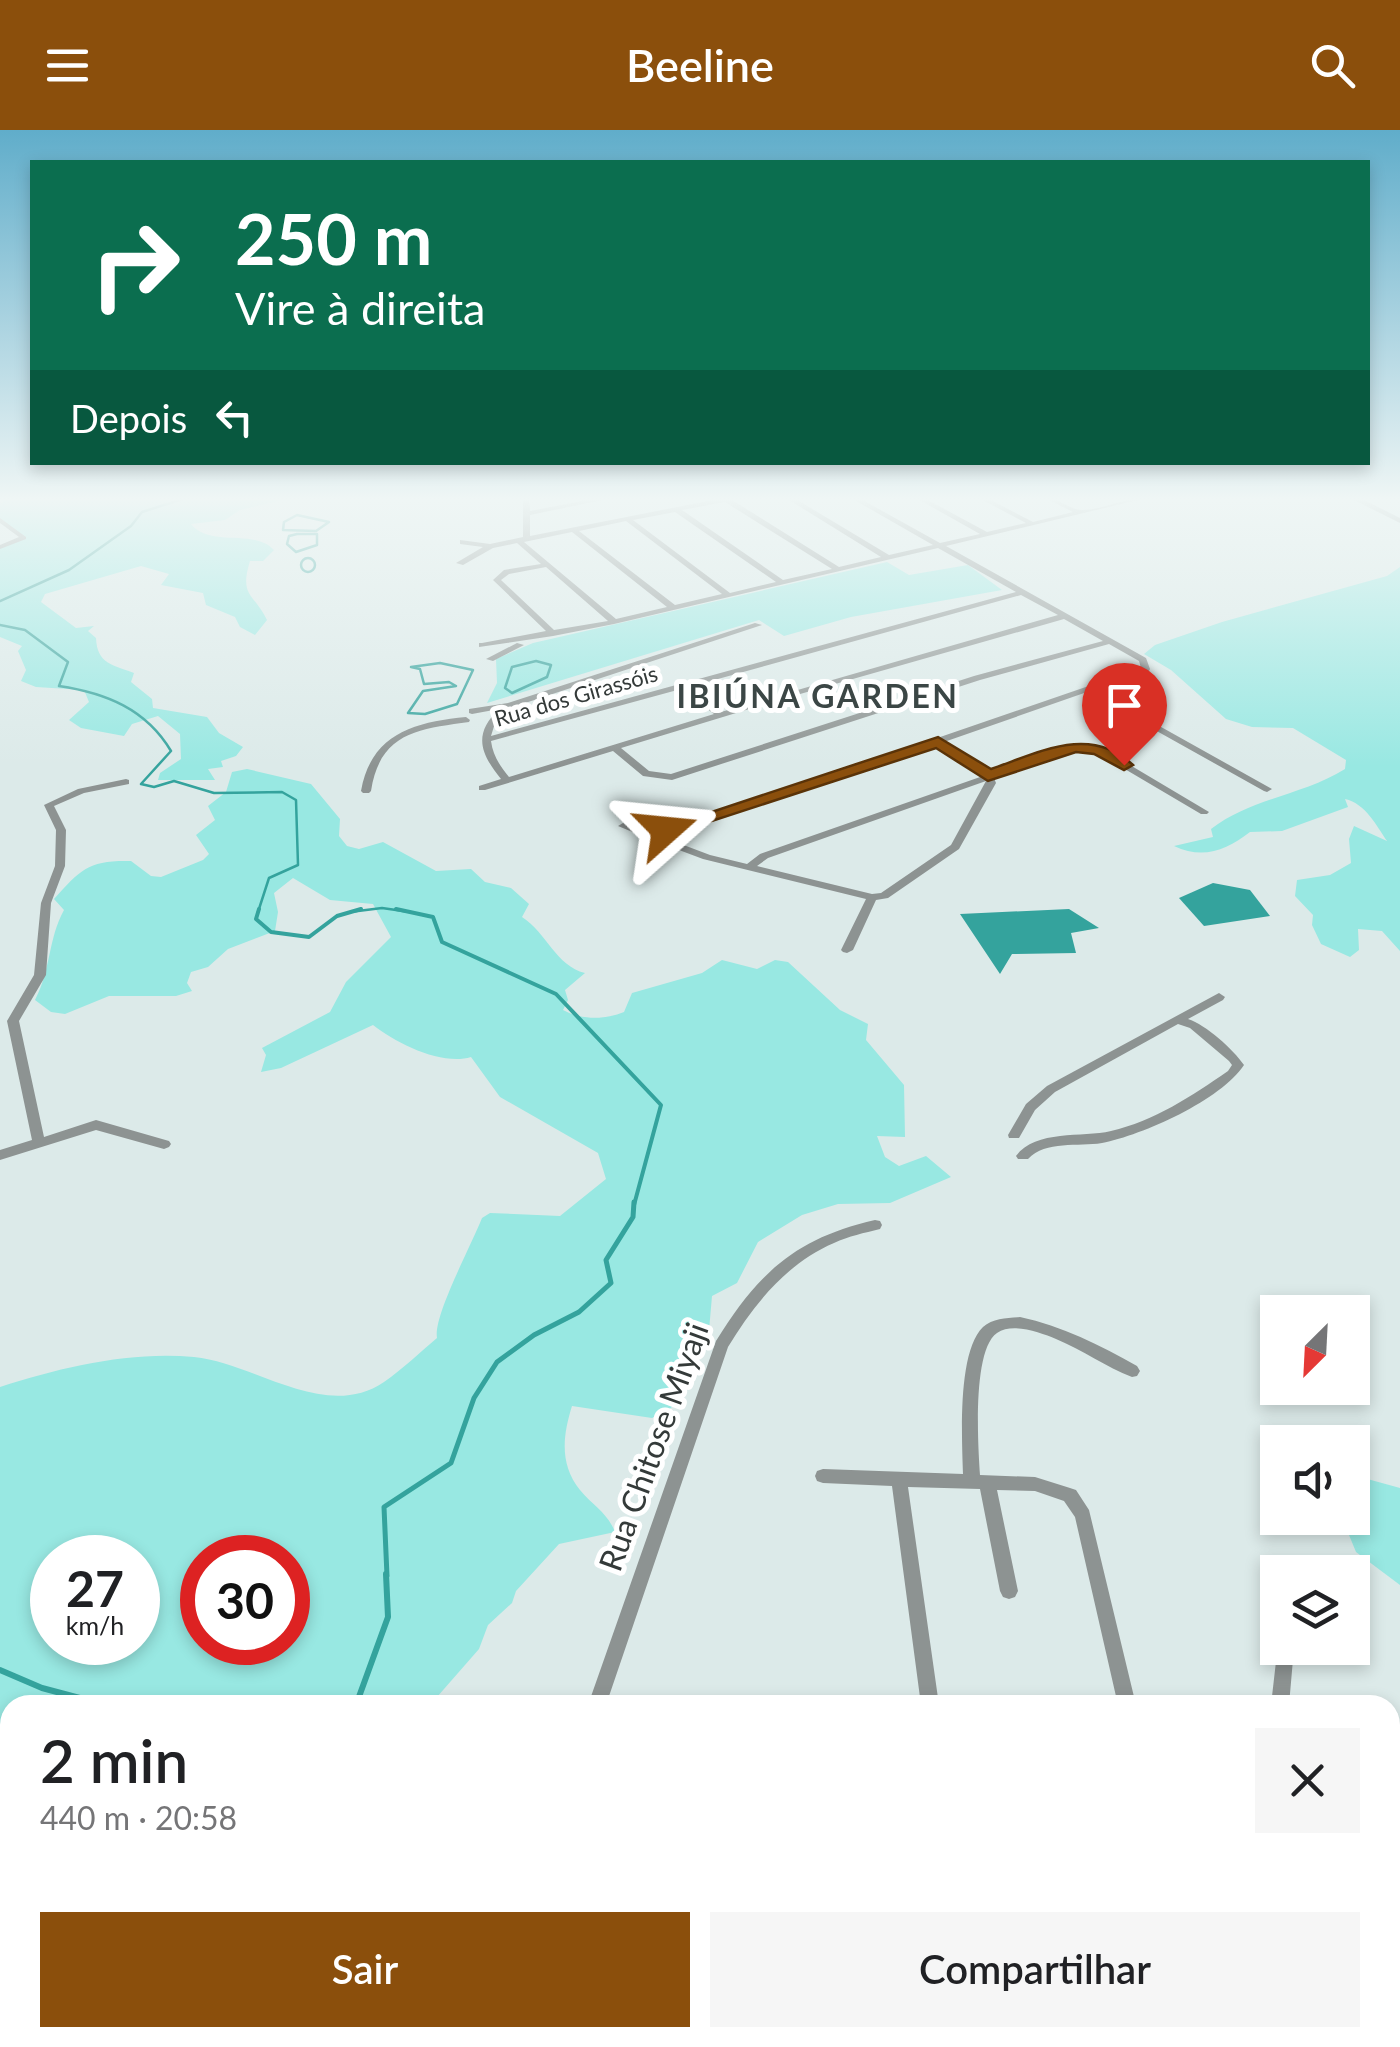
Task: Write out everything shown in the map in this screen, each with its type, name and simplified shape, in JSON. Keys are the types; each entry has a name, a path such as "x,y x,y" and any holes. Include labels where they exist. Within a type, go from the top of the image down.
{"street":[{"path":"505,587 553,634"},
{"path":"574,587 614,622"},
{"path":"646,587 672,608"},
{"path":"718,587 728,595"},
{"path":"482,645 531,640 759,587"},
{"path":"652,839 1138,675 1146,666 1015,587"},
{"name":"Rua dos Girassóis","path":"485,740 850,636 1023,592"},
{"path":"482,788 922,655 1065,616"},
{"path":"366,792 374,757 386,744 430,722 510,705 758,625"},
{"path":"490,659 531,640"},
{"path":"614,747 646,774 672,776 977,678 1110,641"},
{"path":"680,684 720,715"},
{"path":"1091,691 1267,789"},
{"path":"508,780 488,756 485,740 491,719 510,705"},
{"path":"623,826 652,839 748,868 872,898 892,892 956,847 990,784 988,776 938,742"},
{"path":"748,868 764,856 1072,747 1093,748 1204,812"},
{"path":"39,1142 13,1021 40,975 46,904 60,866 61,830 49,804 81,791 126,782"},
{"path":"953,788 982,800"},
{"path":"847,950 872,898"},
{"path":"1014,1135 1030,1107 1051,1089 1158,1029 1181,1022 1219,997"},
{"path":"1022,1156 1036,1145 1114,1136 1151,1124 1232,1074 1238,1064 1233,1058 1194,1025 1181,1022"},
{"path":"0,1154 96,1125 164,1144"},
{"name":"Rua Chitose Miyaji","path":"600,1695 720,1345 751,1299 795,1258 824,1238 874,1225"},
{"path":"1008,1592 970,1450 976,1357 990,1328 1024,1324 1092,1347 1132,1371"},
{"path":"823,1476 1052,1487 1076,1502 1093,1552 1126,1695"},
{"path":"899,1480 929,1695"},
{"path":"1281,1695 1284,1665"}],"shaded area":[{"path":"0,587 67,587 45,594 41,602 76,628 94,626 88,631 96,638 99,653 113,665 134,673 131,682 152,699 153,708 207,717 219,733 243,747 236,756 221,761 223,767 208,769 215,780 158,780 160,773 181,759 180,734 158,716 132,724 124,736 81,728 69,720 89,702 84,690 36,687 21,681 26,670 18,651 22,646 0,637"},
{"path":"174,587 247,587 267,620 255,635 240,627 235,617 206,605 203,593"},
{"path":"776,587 1002,590 851,617 784,636 759,620 487,703 497,683 496,659 533,643"},
{"path":"1346,587 1400,587 1400,951 1382,931 1358,929 1359,950 1350,957 1321,944 1312,925 1313,915 1295,896 1297,880 1330,875 1351,863 1349,839 1354,826 1387,841 1359,805 1345,799 1348,807 1282,831 1250,832 1214,851 1195,852 1174,846 1213,837 1211,829 1243,810 1345,769 1346,760 1293,728 1252,727 1226,719 1171,670 1144,654 1155,645"},
{"path":"247,769 311,784 340,819 339,836 347,846 359,849 383,842 436,871 471,869 485,882 511,888 529,904 522,917 566,964 585,973 565,990 568,1000 563,1010 577,1016 617,1015 624,1012 632,993 702,973 722,960 757,969 775,960 788,962 840,1010 868,1024 866,1040 904,1085 905,1137 877,1136 885,1157 899,1166 926,1156 951,1177 890,1203 838,1204 802,1215 758,1242 737,1283 712,1296 708,1342 671,1408 652,1418 572,1406 565,1438 569,1470 580,1490 604,1514 615,1532 559,1544 516,1591 512,1603 488,1625 479,1649 439,1695 0,1695 0,1387 96,1362 170,1356 217,1361 314,1393 361,1393 391,1377 437,1338 447,1297 482,1218 490,1213 560,1216 606,1179 598,1153 500,1097 471,1057 447,1058 420,1052 373,1025 281,1068 261,1072 266,1055 262,1048 330,1012 346,982 391,937 373,904 330,900 293,878 274,893 278,912 275,931 228,949 208,967 191,972 187,983 192,991 176,996 109,996 65,1014 51,1012 35,1000 64,910 54,899 87,868 105,862 131,861 151,876 161,877 203,860 209,854 196,835 215,820 208,806 226,792 232,772"},
{"path":"1213,883 1250,890 1270,916 1204,926 1179,898"},
{"path":"1069,909 1099,928 1071,933 1076,953 1012,954 1000,974 960,914"},
{"path":"1370,1480 1400,1488 1400,1585 1370,1562 1370,1555 1356,1552 1349,1535 1370,1535"}],"waterway":[{"path":"0,601 30,587"},
{"path":"0,625 25,630 68,662 59,686 123,705 161,736 171,751 141,784 154,787 174,781 214,793 282,792 296,800 298,865 269,878 258,912"},
{"path":"536,661 551,665 547,677 512,693 505,688 512,667 536,661"},
{"path":"440,663 473,670 457,704 425,714 408,713 423,691 456,686 449,682 424,684 420,669 411,667 440,663"},
{"path":"351,912 382,908 410,912"},
{"path":"259,909 256,919 271,932 309,937 337,916 351,912"},
{"path":"351,912 361,909"},
{"path":"396,909 410,912"},
{"path":"410,912 433,917 442,942 556,994 661,1105 634,1205"},
{"path":"387,1576 384,1507 451,1463 474,1398 497,1362 534,1335 579,1312 611,1283 606,1260 633,1217 634,1202"},
{"path":"360,1695 388,1617 386,1574"},
{"path":"0,1670 68,1695"}],"district":[{"name":"IBIÚNA GARDEN","path":"818,697"}],"route":[{"path":"666,830 938,742 988,776 1075,747 1098,749 1124,765"}]}
